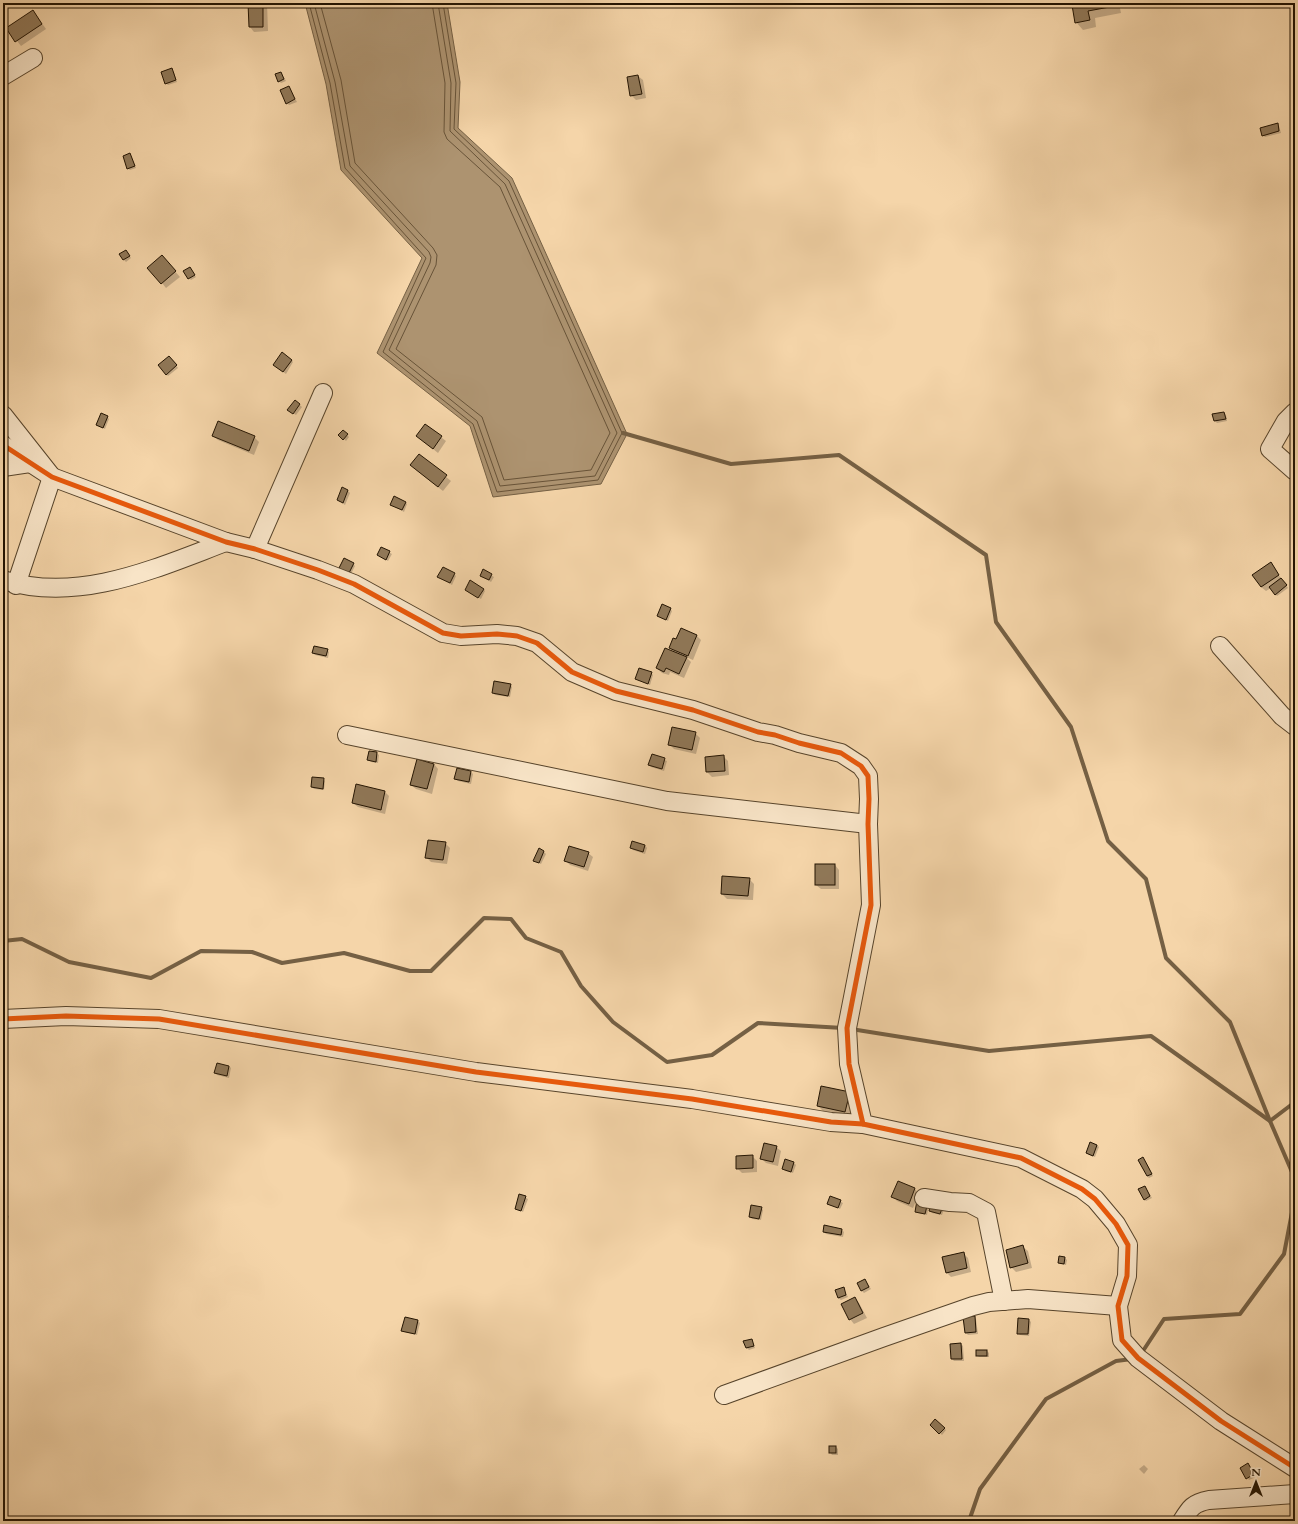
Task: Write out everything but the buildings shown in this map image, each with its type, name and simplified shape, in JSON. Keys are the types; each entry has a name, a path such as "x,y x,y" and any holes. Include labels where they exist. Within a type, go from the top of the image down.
{"street":[{"path":"3,76 32,58"},
{"path":"256,550 323,393"},
{"path":"1295,412 1286,421 1270,449 1295,471"},
{"path":"3,415 52,477"},
{"path":"3,445 52,477 226,542 318,570 354,584 443,634 461,636 497,634 518,636 537,643 572,672 616,691 693,710 758,732 775,735 799,744 841,753 861,766 868,776 871,905 846,1028 849,1064 863,1124"},
{"path":"3,467 30,463"},
{"path":"52,477 10,582 44,589 100,584 156,568 226,542"},
{"path":"1220,646 1282,716 1295,726"},
{"path":"347,735 667,801 868,824"},
{"path":"3,1019 66,1016 159,1019 476,1072 692,1099 831,1122 863,1124 1021,1158 1082,1189 1095,1198 1116,1224 1128,1245 1127,1276 1118,1306 1122,1340 1138,1358 1221,1421 1295,1468"},
{"path":"924,1198 969,1203 986,1212 1004,1300"},
{"path":"724,1396 973,1306 989,1302 1028,1299 1118,1306"},
{"path":"1182,1521 1190,1509 1200,1502 1209,1500 1295,1494"}],"water":[{"path":"305,3 447,3 460,82 458,128 512,178 627,434 601,484 493,497 470,426 377,353 422,258 341,170 326,84"}],"waterway":[{"path":"623,433 731,464 839,455 986,555 996,622 1071,727 1108,841 1146,879 1166,958 1230,1022 1295,1179"},
{"path":"3,941 22,939 69,962 151,978 201,951 252,952 282,963 344,953 410,971 431,971 484,918 511,919 526,938 561,952 581,986 613,1022 667,1062 712,1055 758,1023 843,1028"},
{"path":"851,1029 989,1051 1151,1036 1270,1121 1295,1102"},
{"path":"1141,1354 1164,1319 1240,1314 1284,1254 1295,1197"},
{"path":"969,1521 980,1489 1046,1399 1116,1361 1132,1359"}],"cycle path":[{"path":"3,445 52,477 226,542 255,549 354,584 443,633 461,636 497,634 517,636 537,643 572,672 616,691 693,710 758,732 775,735 799,743 841,753 861,766 868,776 871,905 847,1028 849,1064 863,1124 1021,1158 1082,1189 1095,1199 1116,1224 1128,1245 1127,1276 1118,1306 1122,1340 1138,1358 1221,1421 1295,1468"},
{"path":"3,1019 66,1016 159,1019 476,1072 692,1099 831,1122 863,1124"}]}
